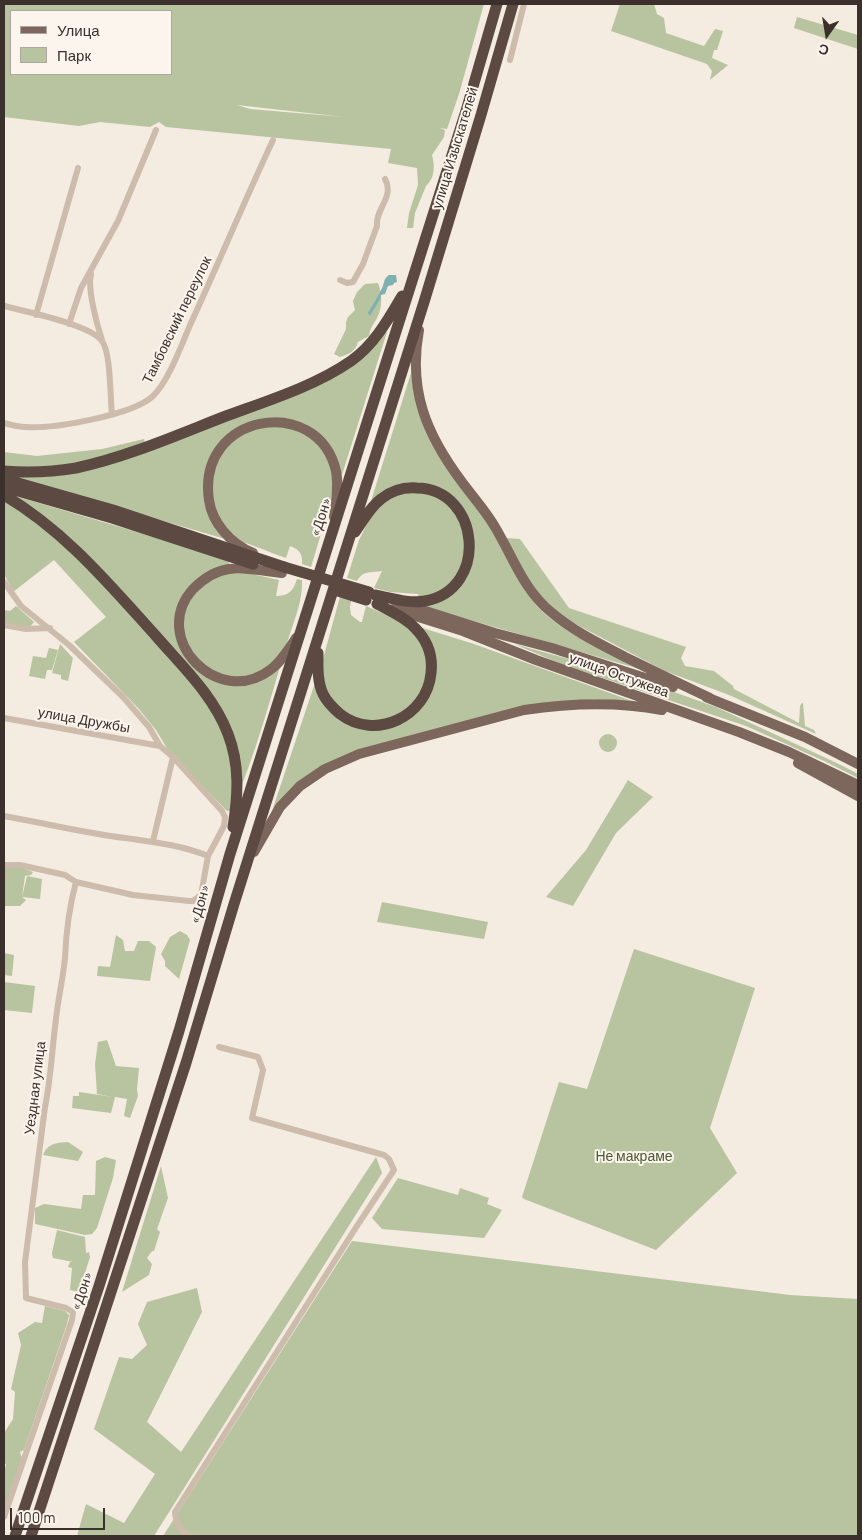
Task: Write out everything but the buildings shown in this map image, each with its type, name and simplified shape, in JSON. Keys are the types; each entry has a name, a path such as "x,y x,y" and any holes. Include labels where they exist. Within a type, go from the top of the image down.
{"highway":[{"name":"улица Изыскателей","path":"412,279 466,111 497,4"},
{"name":"улица Изыскателей","path":"424,302 482,115 513,4"},
{"path":"4,472 42,472 66,469 114,457 284,395 334,371 352,360 367,347 379,333 412,279"},
{"name":"«Дон»","path":"15,1536 102,1277 179,1030 230,854 412,279"},
{"name":"«Дон»","path":"31,1536 159,1147 424,302"},
{"path":"4,479 113,510 283,570"},
{"path":"4,487 112,518 372,598 417,602 437,597 450,590 462,575 468,561 469,538 466,524 450,501 441,494 422,488 403,488 377,502 350,540"},
{"path":"4,495 43,520 84,557 181,664 220,715 231,744 237,776 237,802 230,854"},
{"path":"320,632 318,675 320,685 327,701 344,716 358,724 380,726 396,721 411,712 427,692 431,678 432,657 426,642 415,628 372,598"}],"main road":[{"path":"424,302 417,339 416,381 418,398 425,421 447,462 495,526 530,591 549,612 578,632 710,698"},
{"path":"283,570 239,546 226,534 212,514 207,484 209,471 221,447 235,434 253,425 282,422 304,429 321,443 333,461 337,478 337,493 331,535"},
{"path":"283,570 232,569 221,571 203,580 191,592 182,607 180,624 182,641 193,660 208,674 228,681 243,680 262,676 274,667 291,646 303,626"},
{"name":"улица Остужева","path":"372,598 589,659 710,698 805,738 858,764"},
{"name":"улица Остужева","path":"372,598 536,660 739,732 815,764 858,785"},
{"path":"245,868 274,815 292,793 325,769 359,754 486,719 546,707 614,703 690,715"},
{"path":"739,732 858,796"}],"street":[{"path":"510,60 524,4"},
{"path":"69,324 81,288 125,206 156,130"},
{"name":"Тамбовский переулок","path":"4,423 25,427 71,423 139,406 150,399 161,387 273,140"},
{"path":"36,315 78,168"},
{"path":"340,280 347,283 353,282 362,264 377,226 376,219 387,198 388,189 385,179"},
{"path":"91,270 90,286 98,327 109,360 109,390 112,414"},
{"path":"4,306 79,327 102,341"},
{"path":"4,582 21,606 50,628 96,670 135,710 155,734 160,746 173,757 222,811 225,817 222,831 208,856 201,895 193,901 177,901 133,895 76,882 65,875 20,865 4,865"},
{"path":"4,626 26,630 50,628"},
{"name":"улица Дружбы","path":"4,718 160,746"},
{"path":"153,841 173,757"},
{"path":"4,816 125,838 153,841 208,856"},
{"name":"Уездная улица","path":"4,1517 69,1329 73,1312 66,1308 26,1298 25,1262 45,1107 50,1082 64,959 64,942 76,882"},
{"path":"190,1536 183,1533 176,1524 175,1512 394,1170 389,1159 384,1155 252,1118 264,1070 258,1057 219,1047"}],"green space":[{"path":"4,4 484,4 459,94 447,129 439,128 445,130 444,137 432,155 434,163 433,176 426,186 415,213 413,228 407,228 409,213 418,185 417,168 388,163 391,149 166,127 159,122 150,127 100,122 79,126 4,117","holes":["237,105 344,117 250,109"]},
{"path":"620,4 654,4 657,14 664,18 666,33 704,46 715,29 723,31 717,50 714,50 712,58 728,65 710,80 712,71 707,64 611,31"},
{"path":"797,17 858,35 858,49 794,28"},
{"path":"378,283 381,305 369,336 358,342 349,354 340,357 334,354 346,329 348,317 355,310 353,301 357,292 365,284"},
{"path":"385,331 387,332 341,478 333,488 311,567 302,564 300,552 290,546 286,558 240,542 17,478 17,476 49,475 299,392"},
{"path":"411,373 413,390 421,420 433,446 488,523 526,593 544,613 567,630 643,670 422,606 418,594 390,592 374,588 382,571 362,575 357,581 347,578 359,540 368,522 371,501"},
{"path":"144,439 145,443 69,465 43,468 4,467 4,452 37,456 102,449"},
{"path":"12,495 228,559 232,574 252,574 279,580 276,596 287,594 294,587 297,579 302,580 299,604 268,707 255,749 231,811 227,811 168,750 156,730 138,708 74,642 106,617 54,560 13,592 4,574 4,500"},
{"path":"506,538 520,539 569,608 686,647 681,658 685,666 714,671 733,686 734,689 799,723 800,706 803,703 805,726 814,730 816,734 729,695 665,671 566,619 533,588"},
{"path":"341,593 352,597 351,615 360,622 362,622 366,606 400,621 474,644 632,701 594,699 354,751 272,811 323,659"},
{"path":"16,606 34,622 29,628 4,624 4,610 10,611"},
{"path":"60,644 73,658 68,681 61,679 61,675 52,673"},
{"path":"514,644 616,672 716,707 841,765 858,774 858,778 746,726 561,664"},
{"path":"49,648 58,650 52,670 47,670 45,679 29,676 33,656 46,658"},
{"path":"608,734 614,737 617,743 614,749 608,752 602,749 599,743 602,737"},
{"path":"628,780 653,797 616,833 573,906 546,897 586,850"},
{"path":"4,867 20,867 33,872 31,875 25,876 22,897 26,900 20,906 4,906"},
{"path":"27,876 42,879 40,899 22,897"},
{"path":"382,902 488,922 484,939 377,922"},
{"path":"180,931 187,935 190,940 179,979 165,966 165,961 161,954 170,937"},
{"path":"116,935 123,940 125,951 134,951 138,941 149,941 156,947 150,981 97,976 98,966 110,967"},
{"name":"Не макраме","path":"634,949 755,988 710,1128 737,1173 656,1250 522,1197 559,1082 587,1089"},
{"path":"4,953 14,955 12,976 4,975"},
{"path":"4,982 35,986 32,1013 4,1010"},
{"path":"107,1040 116,1066 139,1068 138,1096 130,1118 124,1116 127,1099 115,1097 111,1113 72,1108 73,1096 79,1096 79,1092 113,1097 97,1094 95,1064 98,1042"},
{"path":"68,1142 83,1152 78,1161 43,1155 50,1146 56,1143"},
{"path":"105,1157 116,1160 113,1178 97,1228 92,1234 85,1235 35,1224 35,1208 44,1204 81,1209 83,1195 95,1195 96,1161"},
{"path":"376,1157 382,1173 154,1536 77,1536 86,1504 124,1523 155,1474 94,1429 119,1357 132,1359 147,1345 138,1324 147,1302 197,1288 202,1312 147,1422 181,1452"},
{"path":"161,1166 168,1198 157,1229 160,1232 154,1251 147,1258 152,1264 149,1275 122,1292"},
{"path":"398,1178 458,1195 460,1188 489,1198 487,1204 502,1210 484,1238 382,1229 372,1218"},
{"path":"57,1230 85,1237 86,1253 89,1252 90,1257 79,1292 70,1290 72,1268 68,1267 70,1262 73,1262 53,1258 52,1253"},
{"path":"352,1241 790,1295 858,1299 858,1536 163,1536"},
{"path":"45,1306 65,1311 69,1315 24,1450 20,1452 22,1458 4,1511 4,1470 6,1465 4,1461 4,1433 13,1419 15,1392 11,1389 21,1345 18,1333 35,1322 42,1323"}],"water":[{"path":"389,275 396,275 397,282 388,286 385,294 381,295 370,316 368,313 385,279"}]}
